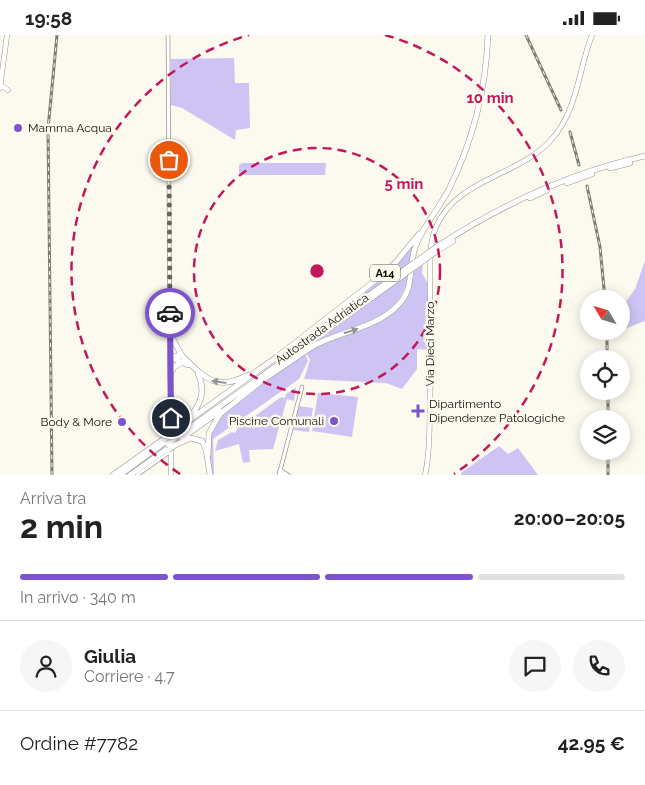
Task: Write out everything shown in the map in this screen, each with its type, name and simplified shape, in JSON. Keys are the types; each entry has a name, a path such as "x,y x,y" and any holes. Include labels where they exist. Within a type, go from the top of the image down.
{"highway":[{"name":"A14","path":"113,475 138,457 171,440 314,345 368,325 396,308 409,290 414,252 421,236 450,188 470,136 483,86 486,35"},
{"name":"A14","path":"130,475 171,440 387,271 407,249 425,225 453,174 470,126 482,75 486,35"},
{"name":"Autostrada Adriatica","path":"124,475 480,219 537,191 590,171 645,157"},
{"path":"170,334 183,359 198,374 202,387 201,397 195,411 171,440"},
{"path":"170,357 183,359 206,378 224,383 245,377 278,356"},
{"path":"170,375 174,367 183,359"},
{"path":"210,475 208,455 209,433 218,416 263,380"},
{"path":"171,440 199,439 205,444 208,455"},
{"name":"Autostrada Adriatica","path":"120,475 171,440"}],"main road":[{"path":"0,66 5,35"},
{"path":"0,92 8,90 0,87 5,35"},
{"name":"Via Dieci Marzo","path":"425,475 430,431 431,272 433,236 438,221 449,206 464,193 531,158 545,146 562,125 572,107 593,35"},
{"path":"170,357 171,475"}],"street":[{"path":"168,35 170,357"},
{"path":"279,472 302,387"},
{"path":"137,475 171,440"},
{"path":"279,472 284,475"},
{"path":"279,472 288,475"}],"shaded area":[{"path":"234,58 235,83 249,83 250,128 236,130 235,140 182,108 171,105 171,59"},
{"path":"242,163 326,163 325,175 243,175 239,173 239,165"},
{"path":"418,238 410,262 290,349 381,278"},
{"path":"645,261 645,321 630,327 630,296 635,289"},
{"path":"423,265 422,273 428,284 429,350 417,349 417,369 402,389 386,383 304,379 310,360 306,353 320,345 355,331 388,313 401,302 410,288 414,271"},
{"path":"408,275 403,292 394,305 382,315 304,349"},
{"path":"305,353 308,361 299,379 213,439 214,475 211,475 209,440 212,429 218,419 240,399"},
{"path":"296,387 294,401 287,399 273,449 249,450 250,462 243,463 239,444 215,451 218,440 232,432 235,433 237,429 281,397 285,398 286,394"},
{"name":"Piscine Comunali","path":"318,393 358,397 352,437 312,431"},
{"path":"299,406 313,408 309,432 293,430"},
{"path":"499,446 508,454 518,448 538,475 461,475 461,473"}],"railway":[{"path":"52,475 48,129 57,35"},
{"path":"526,35 561,110"},
{"path":"570,132 579,165"},
{"path":"587,186 600,247 604,290"},
{"path":"607,340 607,350"},
{"path":"608,400 608,410"},
{"path":"608,460 608,475"}],"way so far":[{"path":"169,160 170,313"}],"place":[{"name":"Mamma Acqua","path":"18,128"},
{"name":"Dipartimento Dipendenze Patologiche","path":"418,411"},
{"name":"Piscine Comunali","path":"334,421"},
{"name":"Body & More","path":"122,422"}],"route":[{"path":"170,313 171,418"}]}
